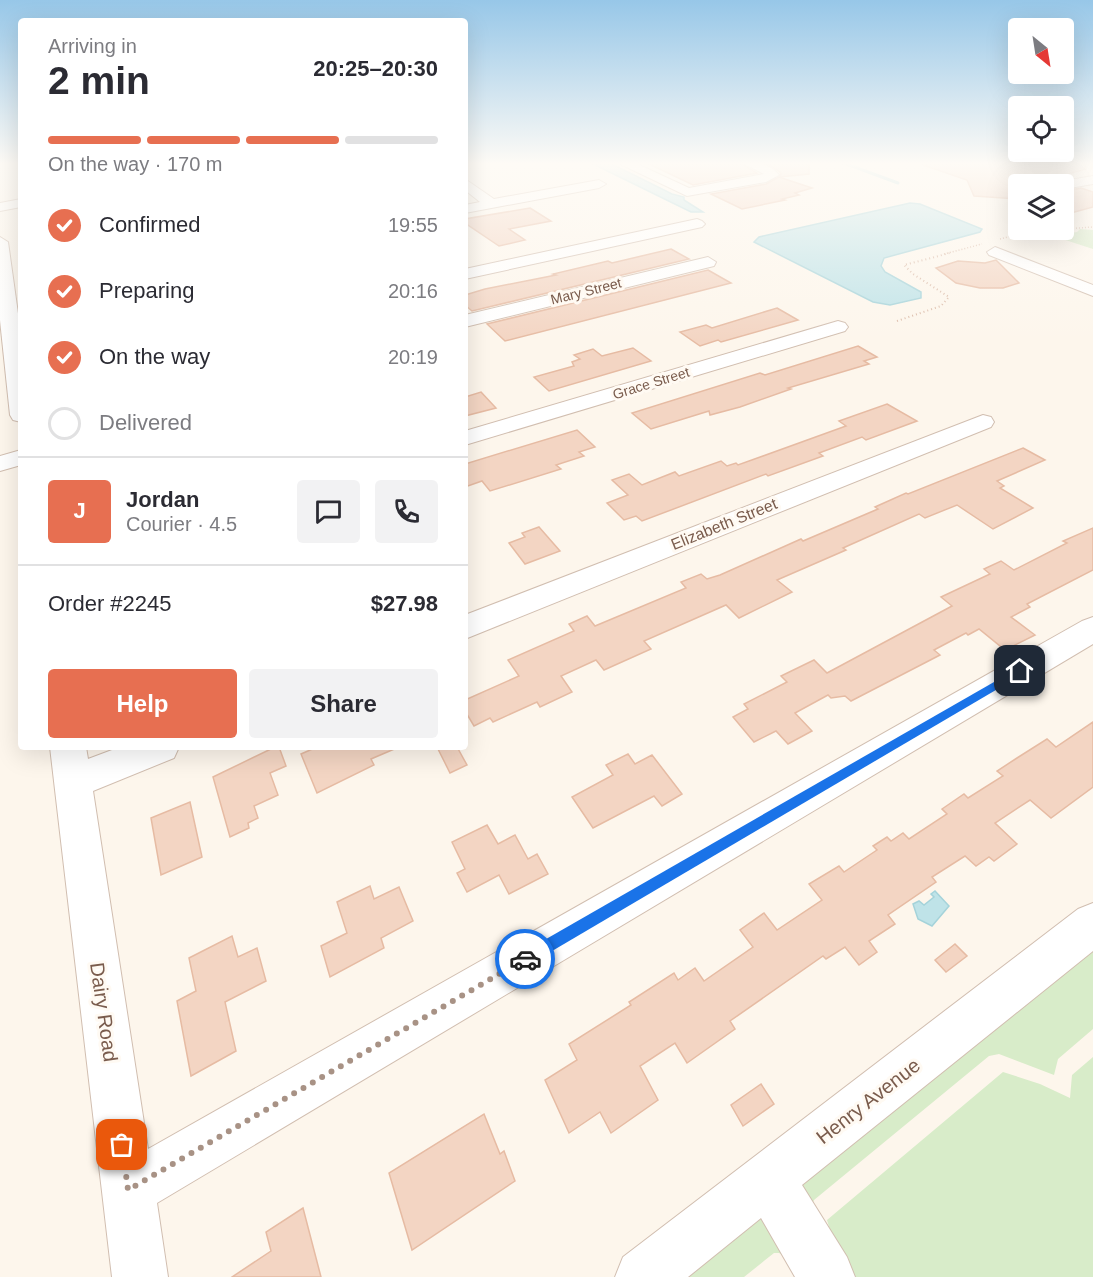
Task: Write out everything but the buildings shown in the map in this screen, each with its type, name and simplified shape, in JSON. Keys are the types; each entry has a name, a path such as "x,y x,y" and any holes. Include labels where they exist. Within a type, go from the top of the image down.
{"street":[{"path":"468,273 697,224"},
{"path":"4,240 14,292 18,356"},
{"path":"991,245 1093,291"},
{"name":"Mary Street","path":"468,320 708,262"},
{"name":"Grace Street","path":"468,437 838,327"},
{"name":"Elizabeth Street","path":"468,626 983,422"},
{"path":"0,464 18,458"},
{"path":"128,1190 1093,629"},
{"path":"70,765 146,750"},
{"name":"Dairy Road","path":"70,765 140,1277"},
{"name":"Henry Avenue","path":"643,1277 1093,924"},
{"path":"768,1180 827,1277"}],"path":[{"path":"1074,229 1093,227"},
{"path":"897,321 941,306 949,297 939,287 909,273 904,265 991,245 1008,237"}],"green space":[{"path":"1080,229 1093,230 1093,249 1065,240 1074,240 1074,232"},
{"path":"1093,950 1093,1029 1058,1059 1054,1075 999,1054 989,1056 814,1200 790,1259 774,1253 744,1277 688,1277"},
{"path":"1093,1057 1093,1277 852,1277 835,1247 827,1220 1003,1072 1040,1084 1070,1098 1072,1075"}],"water":[{"path":"827,222 964,222 982,229 980,232 884,258 881,266 885,272 921,292 921,298 890,305 873,302 754,242 759,237"},
{"path":"935,891 949,906 932,926 918,919 913,904 919,901 924,905 934,897 931,894"}],"way so far":[{"path":"122,1145 128,1190 525,959"}],"route":[{"path":"525,959 1020,671"}]}
